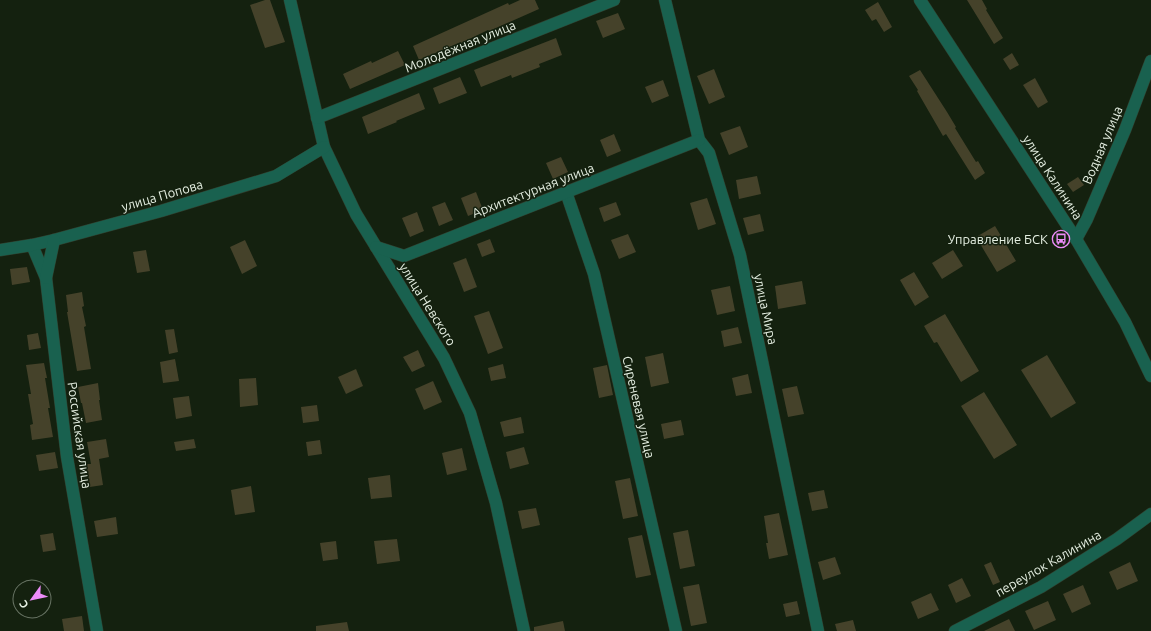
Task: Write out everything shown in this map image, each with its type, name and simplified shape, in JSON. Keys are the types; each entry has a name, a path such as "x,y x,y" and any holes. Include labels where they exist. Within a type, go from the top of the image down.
{"street":[{"name":"улица Невского","path":"290,0 324,147 356,214 444,358 470,413 496,503 524,631"},
{"name":"Молодёжная улица","path":"317,118 614,0"},
{"name":"улица Мира","path":"665,0 699,140 709,153 740,255 818,631"},
{"name":"улица Калинина","path":"920,0 1076,239 1125,322 1151,376"},
{"name":"Водная улица","path":"1076,239 1087,219 1125,130 1151,61"},
{"name":"Архитектурная улица","path":"376,247 404,256 699,140"},
{"name":"улица Попова","path":"0,250 54,240 276,176 324,147"},
{"name":"Сиреневая улица","path":"566,192 594,274 676,631"},
{"path":"46,278 54,240"},
{"name":"Российская улица","path":"32,245 46,278 67,457 97,631"},
{"name":"переулок Калинина","path":"955,631 1041,587 1117,539 1151,514"}],"building":[{"path":"265,0 270,0 285,42 265,48 250,5"},
{"path":"520,0 535,0 539,9 419,60 413,46 508,3 509,5"},
{"path":"967,0 982,0 987,9 986,10 1003,38 994,44"},
{"path":"878,2 892,27 884,32 876,19 872,21 865,10"},
{"path":"618,13 625,29 603,38 596,21"},
{"path":"556,38 562,55 539,64 540,67 512,78 511,75 481,87 474,70"},
{"path":"398,51 405,65 350,89 343,74"},
{"path":"1012,53 1019,65 1010,70 1003,59"},
{"path":"714,69 725,97 709,104 697,76"},
{"path":"920,70 947,112 976,162 978,161 985,173 975,180 946,134 943,136 909,76"},
{"path":"460,77 467,93 439,104 433,88"},
{"path":"1035,78 1048,102 1038,108 1023,85"},
{"path":"663,80 669,96 652,103 645,87"},
{"path":"419,93 425,109 368,134 362,117"},
{"path":"740,126 748,147 729,155 720,133"},
{"path":"614,134 621,151 607,157 600,140"},
{"path":"561,157 568,172 553,179 546,163"},
{"path":"757,176 761,194 739,199 736,180"},
{"path":"1078,177 1084,185 1073,192 1067,184"},
{"path":"476,192 483,210 468,216 461,198"},
{"path":"707,198 716,224 698,230 690,203"},
{"path":"445,202 453,220 439,226 432,207"},
{"path":"616,202 621,215 604,222 599,208"},
{"path":"417,212 424,231 410,237 402,218"},
{"path":"760,214 764,231 748,235 743,218"},
{"path":"995,226 1016,261 997,272 976,237"},
{"path":"628,234 636,252 619,259 611,240"},
{"path":"490,239 495,252 482,257 477,244"},
{"path":"245,240 257,266 242,274 230,247"},
{"path":"146,250 150,271 137,273 133,252"},
{"path":"953,250 963,266 942,279 932,263"},
{"path":"466,258 477,287 464,292 453,263"},
{"path":"27,267 30,282 12,285 10,269"},
{"path":"914,272 929,297 915,306 900,280"},
{"path":"802,281 806,304 778,309 775,286"},
{"path":"730,286 735,311 717,315 711,290"},
{"path":"82,292 84,306 82,307 86,326 84,327 91,369 77,371 67,312 66,295"},
{"path":"489,311 503,348 488,354 474,316"},
{"path":"945,314 979,371 961,382 937,342 934,343 924,326"},
{"path":"738,327 742,343 724,347 721,331"},
{"path":"174,329 178,352 169,354 165,330"},
{"path":"38,333 41,348 29,350 27,335"},
{"path":"418,350 425,366 412,372 403,357"},
{"path":"663,353 669,383 651,387 645,357"},
{"path":"1047,355 1076,403 1051,418 1021,370"},
{"path":"175,359 179,381 163,383 160,362"},
{"path":"44,363 50,408 48,408 53,437 32,440 30,425 33,424 28,394 31,394 26,365"},
{"path":"503,364 506,378 491,381 488,368"},
{"path":"607,365 613,395 599,398 593,368"},
{"path":"356,369 363,386 346,394 338,377"},
{"path":"748,374 752,393 736,396 732,378"},
{"path":"256,378 258,405 240,407 239,379"},
{"path":"433,381 442,402 424,410 415,389"},
{"path":"98,383 102,420 86,423 78,387"},
{"path":"797,386 804,414 788,417 782,389"},
{"path":"984,392 1017,445 994,459 961,406"},
{"path":"189,396 192,416 176,419 173,398"},
{"path":"317,405 319,421 303,423 301,407"},
{"path":"521,417 524,433 504,437 500,422"},
{"path":"681,420 684,435 664,439 661,424"},
{"path":"106,439 109,457 99,459 103,485 90,487 86,464 91,464 87,442"},
{"path":"194,439 196,448 176,451 174,442"},
{"path":"320,440 322,454 308,456 306,442"},
{"path":"524,447 529,464 510,469 506,452"},
{"path":"462,448 467,470 447,475 442,453"},
{"path":"55,452 58,468 39,471 36,455"},
{"path":"390,475 392,497 371,499 368,478"},
{"path":"630,478 638,516 623,519 615,481"},
{"path":"251,486 255,512 235,515 231,490"},
{"path":"824,490 828,508 812,511 808,493"},
{"path":"536,508 540,525 522,529 518,511"},
{"path":"779,513 788,555 769,559 764,516"},
{"path":"116,517 118,534 97,537 94,521"},
{"path":"688,530 695,566 680,569 673,533"},
{"path":"53,533 56,550 43,552 40,535"},
{"path":"642,535 651,575 636,578 628,538"},
{"path":"397,539 400,561 377,564 374,541"},
{"path":"336,541 338,559 323,561 320,543"},
{"path":"835,557 841,574 823,580 818,562"},
{"path":"991,562 1000,582 993,585 984,565"},
{"path":"1130,562 1138,581 1117,590 1109,572"},
{"path":"962,578 971,596 956,603 948,585"},
{"path":"699,584 707,623 691,626 683,587"},
{"path":"1083,585 1091,604 1072,613 1063,594"},
{"path":"931,593 939,610 918,619 911,602"},
{"path":"797,601 800,614 786,617 783,604"},
{"path":"1048,601 1056,620 1034,630 1025,611"},
{"path":"82,616 84,631 64,631 62,619"},
{"path":"1009,619 1015,631 984,631"},
{"path":"853,620 856,631 837,631 835,624"},
{"path":"563,621 565,631 534,631 534,627"},
{"path":"347,622 349,631 316,631 316,626"}],"place":[{"name":"Управление БСК","path":"1061,239"}]}
